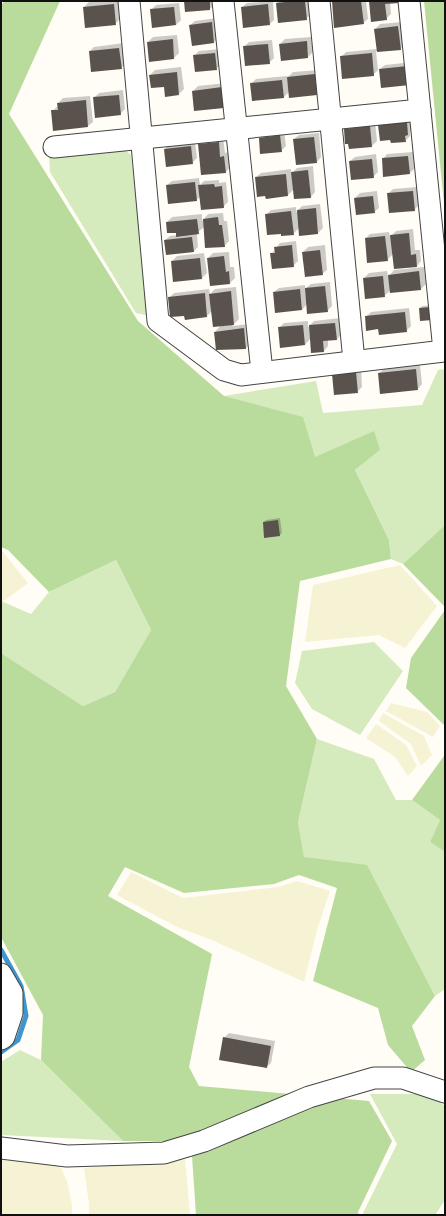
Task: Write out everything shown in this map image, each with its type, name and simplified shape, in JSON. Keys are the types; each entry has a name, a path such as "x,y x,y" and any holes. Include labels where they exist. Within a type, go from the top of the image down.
{"street":[{"path":"129,1 158,321 224,370 241,375 444,351 409,1"},
{"path":"223,1 262,372"},
{"path":"319,1 332,119 354,361"},
{"path":"54,147 420,110"},
{"path":"1,974 12,993 12,1013 4,1037 1,1039"},
{"path":"1,1148 67,1156 164,1153 204,1141 309,1097 374,1078 403,1078 445,1092"}],"shaded area":[{"path":"1,552 3,552 28,583 4,601 1,600"},
{"path":"400,565 437,606 405,648 379,635 305,642 313,585"},
{"path":"391,703 427,712 440,726 433,737 386,711"},
{"path":"383,713 424,736 432,755 421,766 411,744 379,721"},
{"path":"376,724 406,745 417,766 408,776 395,757 366,738"},
{"path":"131,872 183,898 278,887 297,881 330,891 317,930 304,982 214,941 177,927 117,895"},
{"path":"1,1156 59,1164 67,1181 72,1205 72,1215 1,1215"},
{"path":"185,1158 190,1214 89,1215 84,1168"}],"green space":[{"path":"5,1 60,1 9,114 138,321 224,396 303,417 315,457 374,431 380,450 355,470 389,540 391,559 300,581 286,686 317,739 298,822 304,857 367,865 435,996 412,1026 425,1060 411,1072 388,1045 378,1008 313,981 337,888 299,875 274,884 184,893 125,867 108,896 212,954 189,1067 199,1086 369,1101 392,1141 358,1212 359,1215 196,1215 192,1156 185,1141 123,1141 41,1060 43,1015 1,937 1,653 83,706 115,692 151,630 116,560 49,592 8,550 1,547 1,5"},
{"path":"424,1 445,1 445,214"},
{"path":"124,149 131,155 150,316 136,313 50,172 49,156"},
{"path":"445,369 445,525 403,564 391,559 389,540 355,470 380,450 315,457 224,396 316,381 323,413 422,405 438,370"},
{"path":"445,525 445,607 403,564"},
{"path":"116,560 151,630 115,692 83,706 1,653 1,601 31,614 49,592"},
{"path":"445,610 445,726 406,688 411,658"},
{"path":"374,642 403,671 360,735 312,709 295,683 302,651"},
{"path":"317,739 374,759 396,800 412,800 440,820 430,842 445,852 445,989 435,996 367,866 304,858 298,822"},
{"path":"445,750 445,852 430,842 440,820 412,800 444,756"},
{"path":"20,1050 41,1060 123,1141 1,1135 1,1062"},
{"path":"370,1094 427,1094 445,1106 445,1200 435,1215 364,1215 363,1213 397,1144"}],"building":[{"path":"184,1 210,1 210,10 185,12"},
{"path":"305,1 307,20 278,23 276,3"},
{"path":"332,1 361,1 364,24 334,28"},
{"path":"369,1 399,1 399,3 385,4 387,20 371,22"},
{"path":"114,4 116,25 85,28 83,7"},
{"path":"268,4 270,25 243,28 241,7"},
{"path":"174,7 176,25 152,28 150,9"},
{"path":"212,22 214,43 192,46 189,25"},
{"path":"398,26 401,50 377,52 374,29"},
{"path":"173,39 174,59 149,62 147,42"},
{"path":"307,41 308,58 281,61 279,44"},
{"path":"268,44 270,64 245,66 243,46"},
{"path":"119,48 122,69 91,72 89,51"},
{"path":"215,53 217,70 195,72 193,55"},
{"path":"372,53 374,76 342,79 340,56"},
{"path":"408,66 410,85 381,88 379,69"},
{"path":"177,72 179,95 165,97 164,87 151,88 149,75"},
{"path":"315,74 317,95 289,98 287,77"},
{"path":"282,80 284,98 252,101 250,83"},
{"path":"222,87 224,108 194,111 192,91"},
{"path":"119,95 121,115 95,118 93,97"},
{"path":"86,100 88,127 53,131 51,110 58,110 57,103"},
{"path":"407,122 408,135 405,136 406,142 391,143 390,140 380,141 378,125"},
{"path":"370,126 372,147 349,149 348,144 345,144 344,129"},
{"path":"280,135 282,152 260,154 259,138"},
{"path":"314,137 317,163 296,165 293,139"},
{"path":"219,142 220,157 224,156 226,173 201,175 198,144"},
{"path":"191,146 193,164 166,167 164,149"},
{"path":"408,156 410,174 383,177 382,158"},
{"path":"372,159 374,178 351,180 349,161"},
{"path":"308,170 311,198 294,199 291,172"},
{"path":"286,174 288,196 266,199 265,196 257,197 255,177"},
{"path":"195,182 197,201 168,204 166,185"},
{"path":"214,184 215,187 222,186 224,208 201,210 198,185"},
{"path":"413,191 415,211 389,213 387,193"},
{"path":"373,196 375,213 356,215 354,198"},
{"path":"316,208 318,234 299,236 297,210"},
{"path":"291,211 294,235 267,235 265,214"},
{"path":"218,217 219,225 222,225 225,247 205,248 203,219"},
{"path":"197,219 199,234 176,237 176,233 167,233 166,222"},
{"path":"409,233 411,255 416,254 417,267 394,269 390,235"},
{"path":"385,236 388,261 367,263 365,238"},
{"path":"192,237 194,252 166,255 164,240"},
{"path":"292,245 294,267 272,269 270,253 275,253 274,247"},
{"path":"320,250 323,275 305,277 302,252"},
{"path":"224,256 226,272 229,271 230,284 210,286 207,258"},
{"path":"200,258 202,279 173,282 171,261"},
{"path":"419,271 421,290 390,293 388,275"},
{"path":"383,276 385,297 365,299 363,278"},
{"path":"325,286 328,312 307,314 305,288"},
{"path":"300,289 302,310 275,313 273,292"},
{"path":"231,291 234,325 213,327 209,294"},
{"path":"205,293 207,317 185,320 184,316 170,317 168,297"},
{"path":"430,307 432,320 420,321 419,308"},
{"path":"405,312 407,332 379,335 378,329 366,331 365,316"},
{"path":"335,323 337,340 323,341 324,352 311,353 309,325"},
{"path":"303,325 305,345 280,348 278,327"},
{"path":"244,328 246,349 216,350 214,332"},
{"path":"416,369 418,390 380,394 378,373"},
{"path":"356,372 358,393 334,395 332,374"},
{"path":"278,520 280,536 264,538 263,522"},
{"path":"223,1037 271,1046 267,1068 219,1060"}],"waterway":[{"path":"1,950 21,986 26,1016 18,1040 1,1052"}]}
